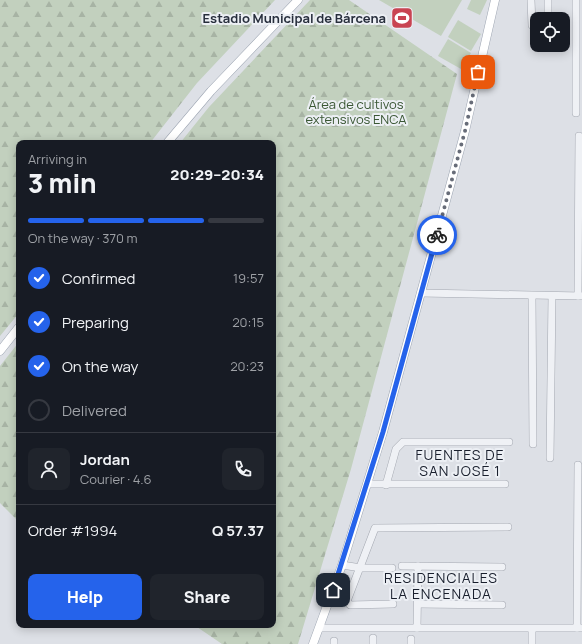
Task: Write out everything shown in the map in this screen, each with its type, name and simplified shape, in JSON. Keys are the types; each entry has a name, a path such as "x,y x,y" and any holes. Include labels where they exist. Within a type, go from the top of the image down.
{"main road":[{"path":"170,140 211,91 298,0"},
{"path":"314,644 321,628 342,565 367,484 421,293 465,131 495,0"},
{"path":"0,351 16,331"}],"street":[{"path":"531,0 531,12"},
{"path":"548,0 548,12"},
{"path":"576,0 576,113"},
{"path":"421,293 580,296 579,136"},
{"path":"532,296 533,444"},
{"path":"550,458 552,296"},
{"path":"386,484 396,449 403,442 509,442"},
{"path":"321,628 579,628 578,465"},
{"path":"367,484 505,484"},
{"path":"392,604 350,606 347,601 361,568 375,528 508,527"},
{"path":"342,565 361,568 392,568"},
{"path":"402,566 502,567"},
{"path":"417,628 418,566"},
{"path":"418,604 502,605"},
{"path":"532,629 532,644"}],"green space":[{"path":"0,0 275,0 197,83 152,140 16,140 16,317 0,336"},
{"name":"Área de cultivos extensivos ENCA","path":"310,0 349,0 457,74 351,469 298,644 222,644 198,628 276,628 276,140 182,140 209,107"},
{"path":"379,0 462,0 441,36"},
{"path":"471,0 487,0 480,15 467,9"},
{"path":"458,20 481,34 471,51 448,37"},
{"path":"448,39 471,53 461,69 438,56"},
{"path":"16,346 16,519 0,503 0,366"}],"way so far":[{"path":"437,235 465,131 478,72"}],"place":[{"name":"Estadio Municipal de Bárcena","path":"402,18"}],"district":[{"name":"FUENTES DE SAN JOSÉ 1","path":"460,462"},
{"name":"RESIDENCIALES LA ENCENADA","path":"441,586"}],"route":[{"path":"333,590 383,432 437,235"}]}
